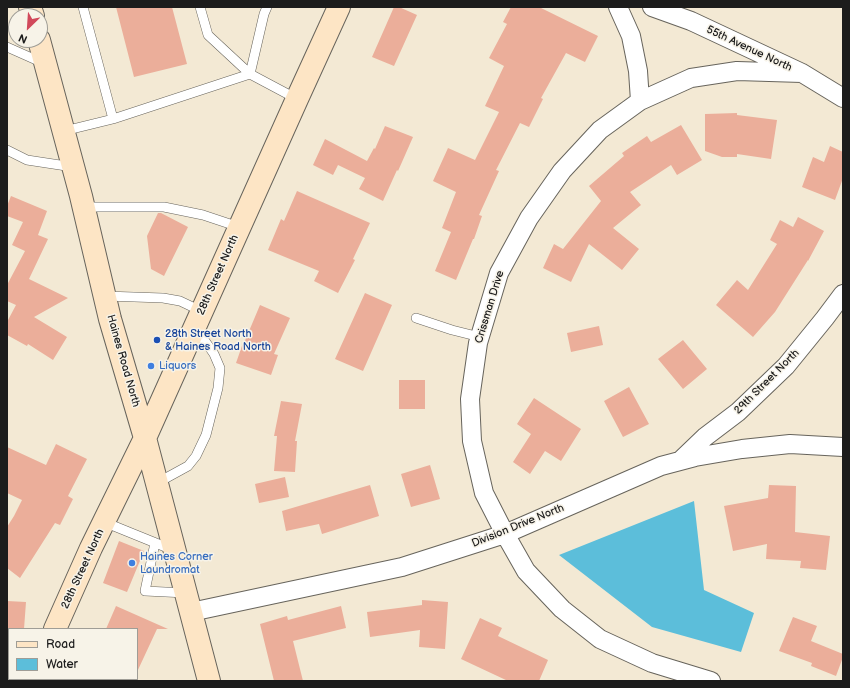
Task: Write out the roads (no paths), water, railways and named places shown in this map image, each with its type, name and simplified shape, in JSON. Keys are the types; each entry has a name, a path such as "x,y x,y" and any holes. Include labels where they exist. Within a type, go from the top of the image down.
{"street":[{"name":"28th Street North","path":"55,628 91,548 145,438 339,7"},
{"path":"618,7 631,36 638,71 640,101"},
{"name":"55th Avenue North","path":"652,7 691,21 802,73 843,98"},
{"name":"Haines Road North","path":"41,48 84,208 105,296 157,483 165,547 189,602 209,681"},
{"name":"Crissman Drive","path":"711,681 652,664 600,639 562,609 526,571 484,493 472,441 470,399 478,343 499,273 529,218 562,171 600,130 640,101 691,78 737,71 802,73"},
{"name":"29th Street North","path":"680,461 705,437 738,412 786,366 843,294"},
{"name":"Division Drive North","path":"189,602 402,568 505,534 661,466 695,457 742,449 790,444 843,447"}],"lane":[{"path":"83,7 113,119"},
{"path":"200,7 208,35 250,74 297,99"},
{"path":"250,74 267,7"},
{"path":"7,48 46,64"},
{"path":"63,131 113,119 250,74"},
{"path":"7,150 27,160 73,167"},
{"path":"84,208 164,207 203,215 239,227"},
{"path":"105,296 163,298 180,301 202,311"},
{"path":"416,318 480,338"},
{"path":"157,483 188,466 196,456 206,435 218,388 220,368 214,354 205,341 193,331"},
{"path":"104,522 165,547 145,591 189,602"}],"water":[{"path":"694,501 704,590 754,613 741,652 652,627 559,555"}],"place":[{"name":"28th Street North & Haines Road North","path":"157,340"},
{"name":"Liquors","path":"151,366"},
{"name":"Haines Corner Laundromat","path":"132,563"}]}
